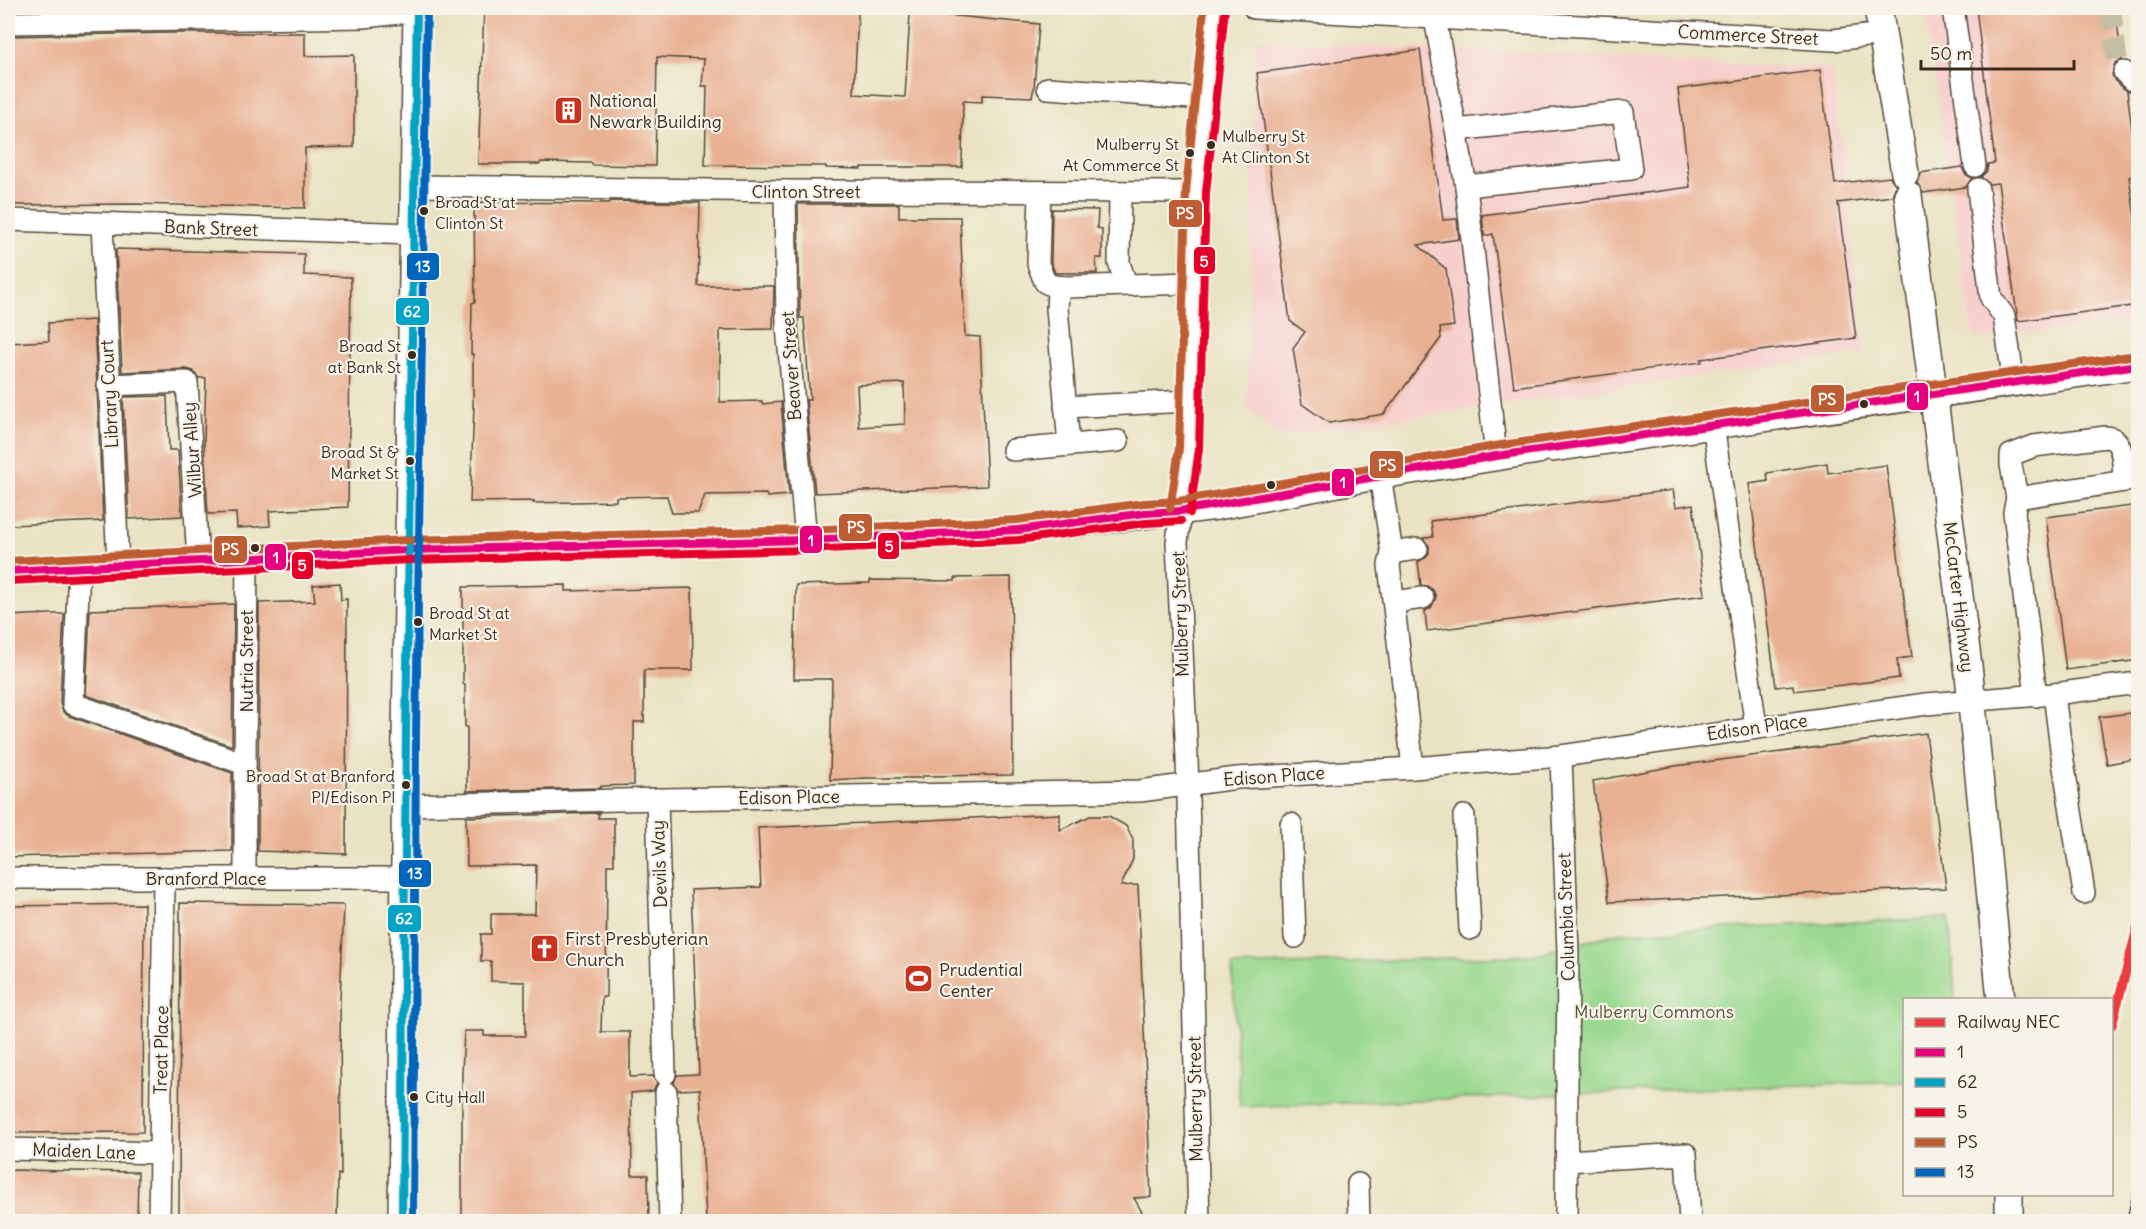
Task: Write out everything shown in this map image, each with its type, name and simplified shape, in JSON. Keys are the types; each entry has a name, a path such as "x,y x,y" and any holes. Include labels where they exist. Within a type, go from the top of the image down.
{"main road":[{"name":"McCarter Highway","path":"1878,8 1906,184 1971,701 2001,998"},
{"path":"402,1221 404,878 417,9"},
{"path":"8,571 410,550 806,540 1018,530 1145,513 1180,511 1496,456 2139,365"},
{"path":"2009,1196 2009,1221"}],"street":[{"name":"Mulberry Street","path":"1199,1221 1187,785 1177,568 1180,511 1189,449 1196,192 1215,8"},
{"name":"Commerce Street","path":"1254,8 1833,40 1882,34"},
{"path":"1953,8 1975,166"},
{"path":"8,23 364,17 417,9"},
{"path":"1435,19 1466,186 1496,456"},
{"path":"1048,88 1206,99"},
{"path":"1456,130 1623,112 1631,169 1466,186"},
{"name":"Clinton Street","path":"416,186 785,191 1196,192"},
{"path":"1978,189 1991,298 2004,316 2014,384"},
{"name":"Beaver Street","path":"785,191 787,326 806,540"},
{"path":"1040,192 1038,264 1045,282 1053,286 1065,287 1192,283"},
{"path":"1120,193 1119,263 1126,284"},
{"name":"Bank Street","path":"8,220 414,234"},
{"name":"Library Court","path":"102,224 118,564"},
{"path":"1065,287 1058,293 1057,308 1069,445"},
{"name":"Wilbur Alley","path":"108,385 187,382 198,560"},
{"path":"1065,407 1189,401"},
{"path":"1713,424 1756,727"},
{"path":"2017,498 2131,480 2118,441 2114,437 2106,437 2034,446 2011,455 2017,498 2014,512 2045,695 2061,749 2084,893"},
{"path":"1013,450 1118,441"},
{"path":"1380,475 1392,553 1389,565 1413,768"},
{"path":"1392,553 1417,549"},
{"name":"Nutria Street","path":"246,878 247,558"},
{"path":"79,567 73,704 245,764"},
{"path":"1394,602 1423,598"},
{"name":"Edison Place","path":"406,805 1140,791 1237,778 1413,768 1561,756 1926,704 2045,695 2139,683"},
{"name":"Columbia Street","path":"1561,756 1568,952 1566,1221"},
{"name":"Devils Way","path":"657,799 670,1221"},
{"path":"1464,816 1470,929"},
{"path":"1291,824 1295,937"},
{"name":"Branford Place","path":"8,878 404,878"},
{"name":"Treat Place","path":"159,1221 164,878"},
{"name":"Maiden Lane","path":"8,1149 160,1153"},
{"path":"1566,1161 1686,1154 1690,1221"},
{"path":"1358,1184 1359,1221"}],"shaded area":[{"path":"1925,8 2119,8 2138,139 2138,317 2131,320 1983,339 1972,334"},
{"path":"1255,40 1833,69 1864,353 1281,436 1247,410"}],"green space":[{"name":"Mulberry Commons","path":"1949,918 1955,998 1903,998 1903,1081 1240,1107 1232,966 1533,955 1618,933"}],"building":[{"path":"484,8 803,8 858,12 854,94 905,97 910,14 1039,24 1034,88 1032,97 982,95 982,102 963,101 962,167 861,167 861,169 826,168 826,166 705,165 707,86 702,86 704,59 657,57 655,166 541,162 540,164 478,164"},
{"path":"1976,8 2115,8 2122,60 2115,63 2112,75 2115,81 2127,91 2138,176 2129,177 2139,245 2139,305 2018,321 1998,183 1989,184 1981,177 1987,171 1988,164 1995,163"},
{"path":"305,33 305,56 354,55 354,147 305,148 305,208 133,204 8,205 8,36"},
{"path":"1420,50 1443,220 1457,219 1459,239 1418,245 1446,269 1454,326 1440,328 1441,338 1384,414 1329,423 1302,404 1293,348 1305,332 1290,321 1257,73"},
{"path":"1820,70 1835,184 1890,177 1896,185 1892,196 1838,203 1856,338 1701,359 1702,362 1514,387 1493,234 1484,236 1482,215 1690,187 1678,89"},
{"path":"1962,167 1965,174 1972,178 1966,187 1923,193 1917,183 1920,173"},
{"path":"611,201 700,203 698,286 774,286 773,329 720,330 720,402 762,401 762,404 781,402 789,495 767,497 766,494 705,495 698,513 672,513 667,496 616,497 616,501 470,502 474,408 473,354 471,354 472,303 475,302 474,202 609,203"},
{"path":"798,204 899,204 899,217 960,217 965,336 980,337 987,486 815,493 806,400 810,400 804,318 800,318","holes":["904,383 905,424 859,427 857,385"]},
{"path":"1052,209 1098,210 1097,228 1102,229 1102,258 1096,258 1097,273 1055,273 1051,262"},
{"path":"116,249 304,254 304,275 351,277 348,507 269,511 270,526 237,528 236,513 208,514 204,440 206,378 199,378 193,371 187,369 122,372"},
{"path":"94,320 103,521 11,525 8,343 49,341 48,323"},
{"path":"167,396 169,450 178,450 182,516 129,519 123,397"},
{"path":"1827,463 1828,473 1886,465 1912,657 1897,659 1899,678 1794,691 1793,685 1776,687 1749,484 1768,481 1767,473"},
{"path":"1673,490 1676,507 1693,504 1705,595 1427,631 1425,611 1431,608 1436,597 1433,590 1421,585 1418,562 1429,553 1429,546 1423,538 1433,537 1431,521"},
{"path":"2139,505 2139,660 2066,670 2046,517"},
{"path":"1011,577 1013,775 830,780 832,679 794,679 796,585 870,583 870,580 955,581 955,578"},
{"path":"340,583 341,600 347,599 346,854 258,851 259,603 315,601 313,585"},
{"path":"566,585 566,591 692,588 693,670 644,670 644,722 634,722 634,785 467,791 467,727 465,727 465,684 463,684 463,587"},
{"path":"234,604 232,746 86,695 90,610"},
{"path":"64,614 60,703 63,712 232,773 232,851 8,857 8,616"},
{"path":"2139,712 2139,758 2107,764 2099,717"},
{"path":"1926,733 1946,888 1609,902 1593,781 1675,766"},
{"path":"599,813 598,818 614,818 614,865 607,865 606,997 602,997 601,1032 630,1032 630,1077 653,1076 657,1083 653,1091 631,1093 632,1175 648,1175 649,1221 462,1221 464,1031 484,1031 484,1036 525,1036 525,982 491,981 491,961 481,961 481,934 491,934 491,914 535,914 536,865 467,866 466,817"},
{"name":"Prudential Center","path":"1060,814 1060,830 1090,816 1109,816 1126,826 1133,840 1133,859 1121,886 1138,885 1151,1197 1134,1198 1147,1221 706,1221 700,1089 678,1090 674,1083 677,1075 699,1074 691,890 761,887 758,828"},
{"path":"180,903 344,905 340,1000 341,1175 338,1174 337,1221 179,1221"},
{"path":"144,904 143,1132 8,1133 8,906"},
{"path":"8,1170 138,1172 137,1221 8,1221"}],"tunnel":[{"path":"2112,8 2117,60 2124,72"}],"railway":[{"path":"2129,1222 2138,1185"}],"rail line":[{"name":"NEC","path":"2113,1021 2138,925"}],"transit line":[{"name":"62","path":"402,1222 406,736 417,8"},
{"name":"13","path":"413,1222 416,736 427,8"},
{"name":"PS","path":"1170,509 1179,448 1186,191 1204,8"},
{"name":"5","path":"1190,513 1199,449 1206,193 1225,9"},
{"name":"PS","path":"8,561 408,540 806,530 1017,520 1144,503 1179,501 1495,446 2137,355"},
{"name":"1","path":"8,571 409,550 806,540 1018,530 1145,513 1180,511 1496,456 2138,365"},
{"name":"5","path":"9,581 409,560 806,550 1018,540 1146,523 1181,521"}],"place":[{"name":"National Newark Building","path":"568,110"},
{"name":"Mulberry St At Clinton St","path":"1211,145"},
{"name":"Mulberry St At Commerce St","path":"1190,153"},
{"name":"Broad St at Clinton St","path":"424,211"},
{"name":"Broad St at Bank St","path":"412,355"},
{"name":"Broad St & Market St","path":"410,461"},
{"name":"Broad St at Market St","path":"418,622"},
{"name":"Broad St at Branford Pl/Edison Pl","path":"406,785"},
{"name":"First Presbyterian Church","path":"544,948"},
{"name":"Prudential Center","path":"918,979"},
{"name":"City Hall","path":"414,1097"}]}
